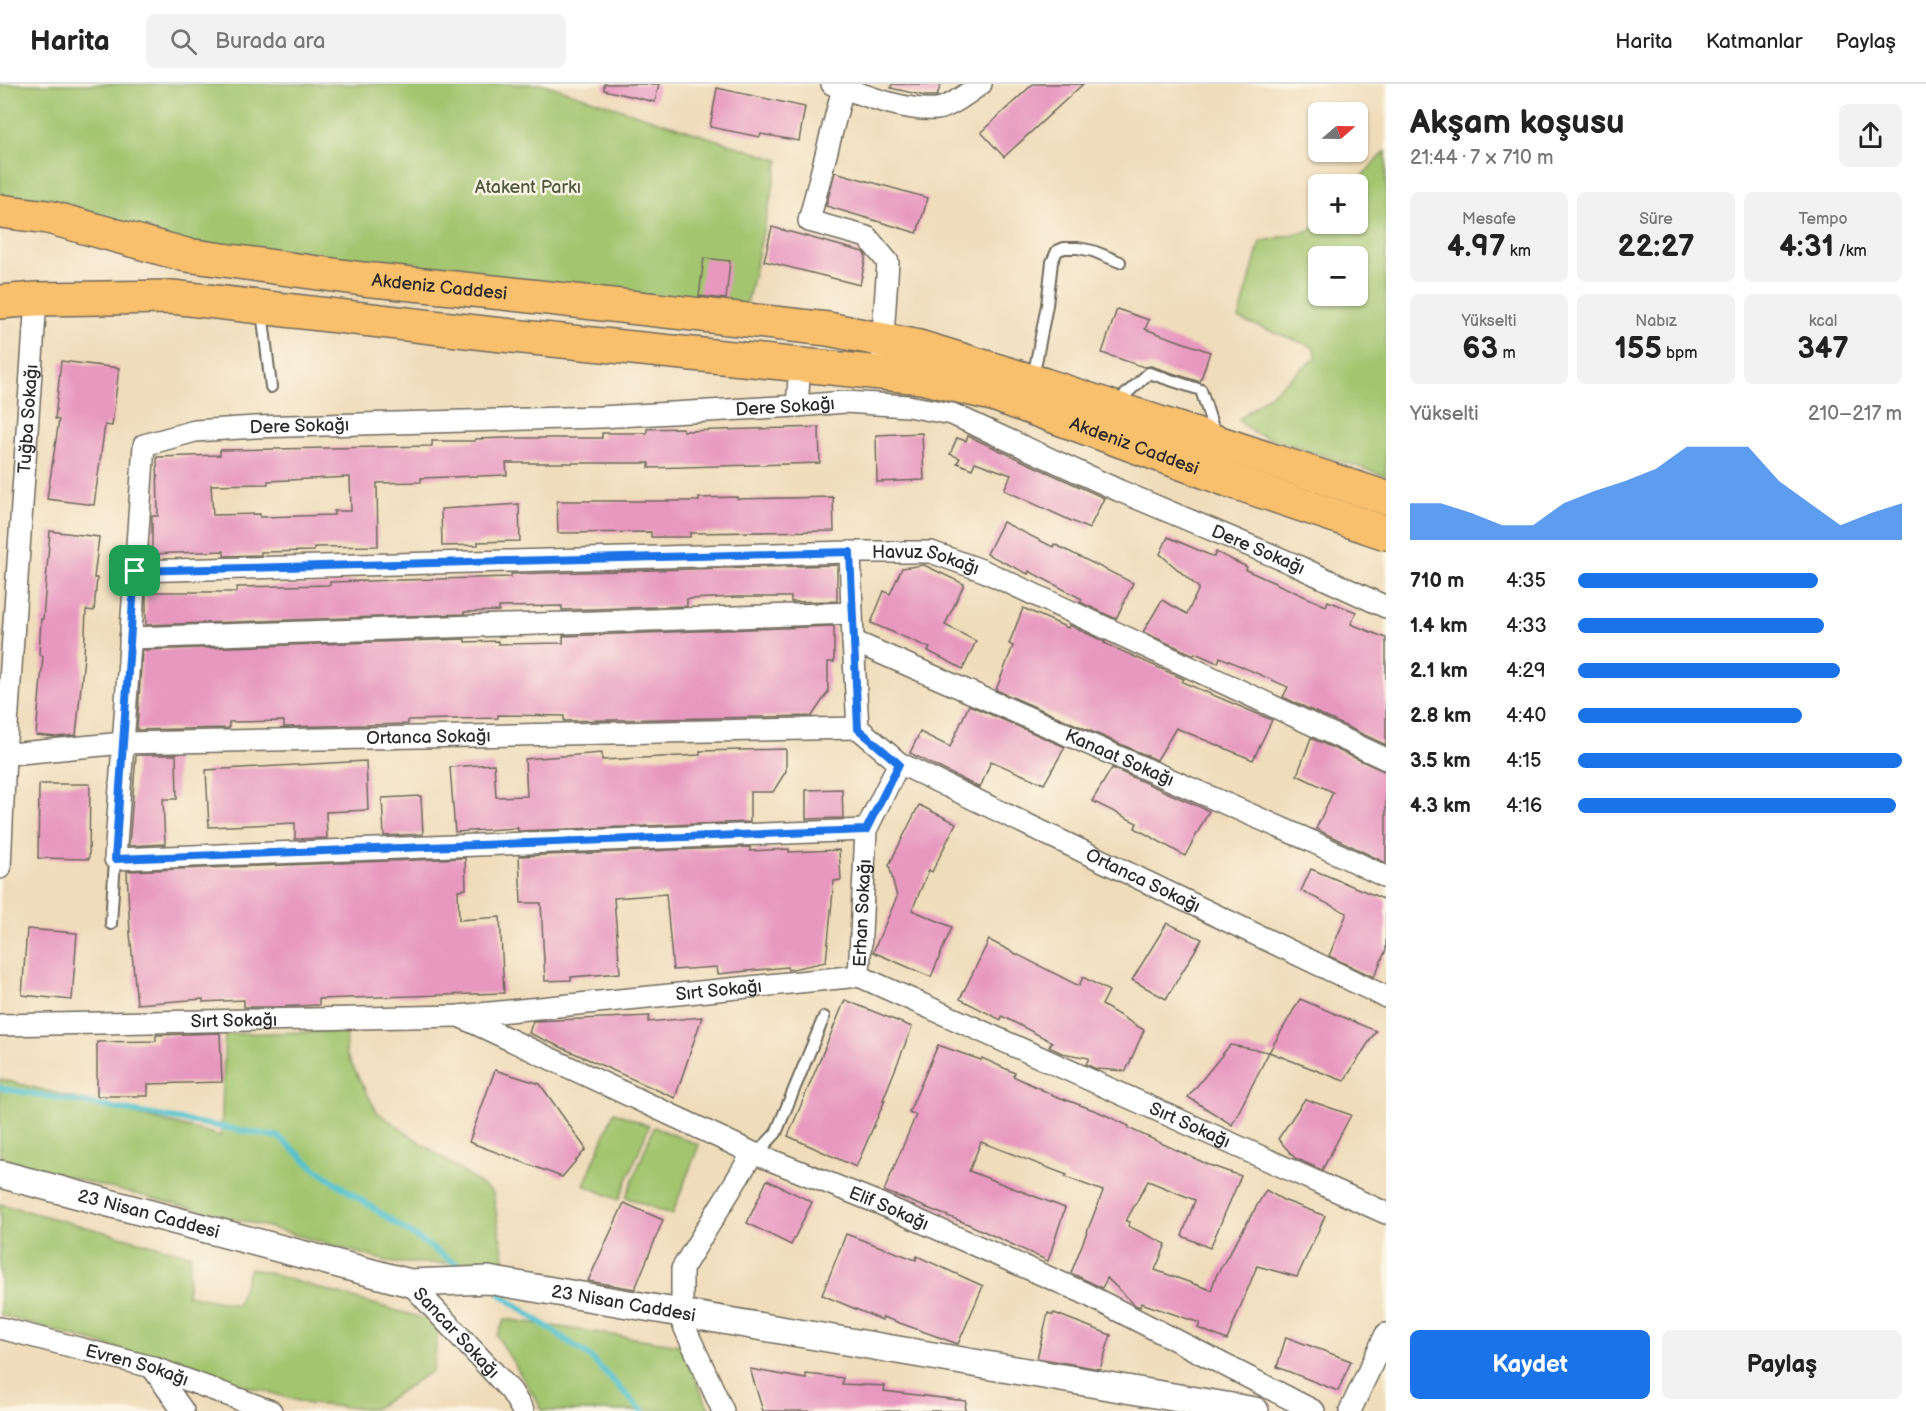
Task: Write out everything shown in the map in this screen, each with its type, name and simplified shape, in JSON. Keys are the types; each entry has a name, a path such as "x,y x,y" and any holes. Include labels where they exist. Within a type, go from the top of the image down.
{"main road":[{"name":"Akdeniz Caddesi","path":"4,215 48,217 186,255 363,279 828,329 920,346 1386,498"},
{"name":"Akdeniz Caddesi","path":"1,300 172,297 493,334 921,377 996,395 1228,480 1386,534"}],"street":[{"path":"879,373 888,262 867,237 808,221 837,86 900,105 938,110 981,84"},
{"name":"Tuğba Sokağı","path":"0,868 2,755 36,299"},
{"path":"797,406 800,365"},
{"name":"Dere Sokağı","path":"135,571 144,445 195,431 255,427 600,417 845,402 908,406 952,414 1120,491 1293,564 1386,608"},
{"path":"850,552 858,729 899,764"},
{"name":"Havuz Sokağı","path":"135,571 850,552 931,552 984,571 1386,759"},
{"path":"135,571 115,859 866,830"},
{"path":"130,638 852,613"},
{"name":"Kanaat Sokağı","path":"853,641 1311,841 1386,877"},
{"name":"Ortanca Sokağı","path":"2,755 123,743 858,729"},
{"name":"Ortanca Sokağı","path":"899,764 1386,997"},
{"name":"Erhan Sokağı","path":"859,976 866,830 899,764"},
{"name":"Sırt Sokağı","path":"0,1025 459,1016 859,976 1386,1213"},
{"name":"Elif Sokağı","path":"459,1016 753,1153 876,1202 1082,1292 1314,1411"},
{"path":"723,1411 678,1313 682,1299 682,1269 753,1153"},
{"name":"23 Nisan Caddesi","path":"0,1174 410,1282 488,1280 1255,1411"},
{"name":"Sancar Sokağı","path":"410,1282 511,1391 523,1411"},
{"name":"Evren Sokağı","path":"0,1328 152,1367 271,1411"},
{"path":"1350,1411 1386,1334"},
{"path":"152,1367 183,1411"}],"lane":[{"path":"1032,381 1047,305 1052,262 1057,251 1064,248 1085,249 1120,262"},
{"path":"262,307 271,387"},
{"path":"1111,407 1149,373 1201,390 1218,443"},
{"path":"111,924 115,859"},
{"path":"753,1153 764,1146 776,1133 824,1017"}],"green space":[{"name":"Atakent Parkı","path":"0,84 544,84 779,160 745,313 188,245 61,202 0,198"},
{"path":"1386,151 1386,476 1254,433 1238,420 1317,357 1313,347 1239,319 1260,242 1308,231 1308,234 1368,234 1368,174 1364,174"},
{"path":"347,1031 346,1054 377,1112 493,1193 505,1264 394,1263 272,1228 94,1184 0,1157 0,1079 221,1136 225,1034"},
{"path":"614,1112 649,1126 619,1200 584,1185"},
{"path":"654,1127 699,1145 672,1215 626,1197"},
{"path":"0,1204 191,1255 187,1295 237,1305 250,1268 439,1323 433,1370 374,1409 309,1404 0,1315"},
{"path":"505,1319 680,1345 710,1411 543,1411 497,1336"}],"building":[{"path":"604,84 659,84 655,102 604,90"},
{"path":"892,84 941,84 937,96 925,96 891,88"},
{"path":"1033,84 1083,84 1004,157 981,132"},
{"path":"717,88 805,107 799,141 761,134 760,137 710,127"},
{"path":"835,172 928,198 917,233 826,206"},
{"path":"772,227 863,252 866,256 860,285 764,261"},
{"path":"704,258 730,261 726,299 699,296"},
{"path":"1117,309 1149,320 1145,329 1210,352 1200,382 1102,353"},
{"path":"61,361 119,368 112,426 105,425 94,505 47,499 59,420 55,419"},
{"path":"819,427 820,463 649,468 649,463 506,463 507,475 421,478 421,482 377,483 378,546 314,547 314,551 261,552 261,555 224,556 224,551 152,554 152,516 158,516 157,457 220,455 220,450 432,446 432,441 602,438 602,433 647,433 647,429 683,428 683,431","holes":["350,477 351,511 334,511 334,515 260,517 260,514 213,515 211,485 268,484 268,481"]},
{"path":"922,433 924,480 877,482 876,435"},
{"path":"968,436 1104,498 1089,529 1004,490 1011,475 975,462 972,469 957,463 960,458 950,454 957,438 966,441"},
{"path":"737,497 737,499 833,497 834,531 690,533 690,537 651,537 651,532 558,533 557,501 699,501 699,498"},
{"path":"519,504 520,541 442,546 441,509"},
{"path":"1003,522 1133,583 1116,619 1080,602 1082,599 1029,571 1028,574 987,554"},
{"path":"50,531 99,537 94,578 97,578 94,611 86,610 76,735 56,737 36,735 43,656 39,655 41,619 43,619"},
{"path":"1168,537 1214,557 1216,552 1247,567 1246,570 1326,606 1328,601 1356,612 1351,624 1386,638 1386,745 1283,697 1288,687 1220,657 1218,663 1143,632 1162,600 1187,614 1199,588 1160,554"},
{"path":"837,565 837,601 791,602 791,597 737,597 687,599 687,606 562,610 562,606 499,607 499,611 464,612 464,614 146,625 146,592 237,592 237,587 511,577 511,574"},
{"path":"924,565 964,584 945,625 976,641 963,669 928,651 930,648 871,623 884,591 890,594 902,568"},
{"path":"1023,608 1068,628 1069,625 1184,679 1182,682 1272,720 1253,760 1176,728 1157,760 996,690 1013,646 1009,644"},
{"path":"834,626 834,662 828,662 828,692 812,716 564,721 564,716 498,715 498,718 408,720 408,724 284,727 284,721 229,722 229,728 137,730 142,650 465,639 465,642 498,641 498,644 563,643 563,636"},
{"path":"969,705 1065,747 1044,784 991,761 980,788 910,753 920,732 950,747"},
{"path":"1311,738 1386,772 1386,863 1316,829 1333,792 1297,775"},
{"path":"786,749 786,771 773,792 750,792 750,822 518,831 518,828 455,832 450,767 494,764 496,797 527,796 525,759 602,753 602,760 700,755 700,751"},
{"path":"136,755 176,755 177,799 163,799 165,844 129,846"},
{"path":"366,761 368,810 326,812 327,838 295,839 295,823 209,827 206,770"},
{"path":"1112,768 1209,811 1185,856 1135,828 1137,823 1092,801"},
{"path":"39,784 90,784 89,859 38,858"},
{"path":"842,789 843,818 806,819 806,790"},
{"path":"421,796 423,834 384,836 382,798"},
{"path":"919,805 956,823 932,872 929,870 912,910 952,927 931,977 873,952 897,897 889,865"},
{"path":"750,847 750,851 839,850 841,880 834,881 826,962 788,970 787,967 718,974 717,967 673,970 666,894 614,898 620,973 545,981 541,903 521,903 519,856"},
{"path":"465,858 466,889 458,890 459,920 500,917 504,993 319,999 319,1005 276,1007 244,1007 244,1000 203,1002 203,999 137,1004 127,871"},
{"path":"1311,869 1386,900 1386,950 1374,977 1329,956 1347,913 1301,891"},
{"path":"1167,923 1202,939 1166,999 1132,980"},
{"path":"27,929 77,933 72,1000 22,995"},
{"path":"989,940 1079,986 1083,977 1109,991 1102,1005 1144,1030 1126,1071 1096,1069 1086,1064 1089,1058 1062,1053 1049,1047 1052,1042 1002,1016 1001,1020 960,999"},
{"path":"1300,999 1376,1031 1344,1081 1269,1052"},
{"path":"845,1000 912,1027 883,1100 885,1100 856,1167 788,1136"},
{"path":"650,1016 648,1022 702,1017 675,1098 529,1033 533,1021"},
{"path":"220,1033 222,1082 148,1084 148,1096 97,1096 97,1042 156,1041 156,1035"},
{"path":"938,1045 981,1060 982,1058 1015,1073 1013,1076 1053,1095 1099,1112 1129,1126 1128,1128 1209,1165 1241,1176 1210,1248 1182,1236 1195,1200 1148,1181 1126,1221 1130,1222 1128,1226 1166,1244 1155,1270 1211,1290 1216,1276 1266,1190 1283,1200 1325,1216 1297,1277 1257,1266 1227,1340 1198,1328 1200,1323 1141,1303 1140,1307 1135,1305 1107,1278 1102,1288 1071,1273 1103,1191 1065,1177 1067,1175 981,1142 969,1171 1065,1208 1048,1261 968,1224 884,1191 916,1115 909,1112"},
{"path":"1230,1045 1269,1052 1232,1125 1188,1097"},
{"path":"495,1070 540,1084 586,1149 562,1177 469,1142"},
{"path":"1305,1099 1351,1115 1322,1170 1295,1158 1278,1139"},
{"path":"767,1180 812,1202 791,1245 747,1223"},
{"path":"624,1203 663,1220 635,1289 588,1281"},
{"path":"846,1234 916,1260 917,1256 983,1286 958,1344 883,1317 882,1320 822,1295"},
{"path":"1048,1313 1053,1315 1054,1313 1111,1335 1100,1369 1037,1358"},
{"path":"1286,1337 1351,1361 1338,1391 1277,1367"},
{"path":"750,1369 806,1379 806,1374 843,1378 842,1384 885,1386 884,1391 966,1401 965,1411 763,1411"}],"waterway":[{"path":"0,1088 279,1137 317,1170 463,1269"},
{"path":"500,1294 589,1356 642,1411"}],"route":[{"path":"850,552 858,729 899,764 866,830 115,859 135,571 850,552"}]}
